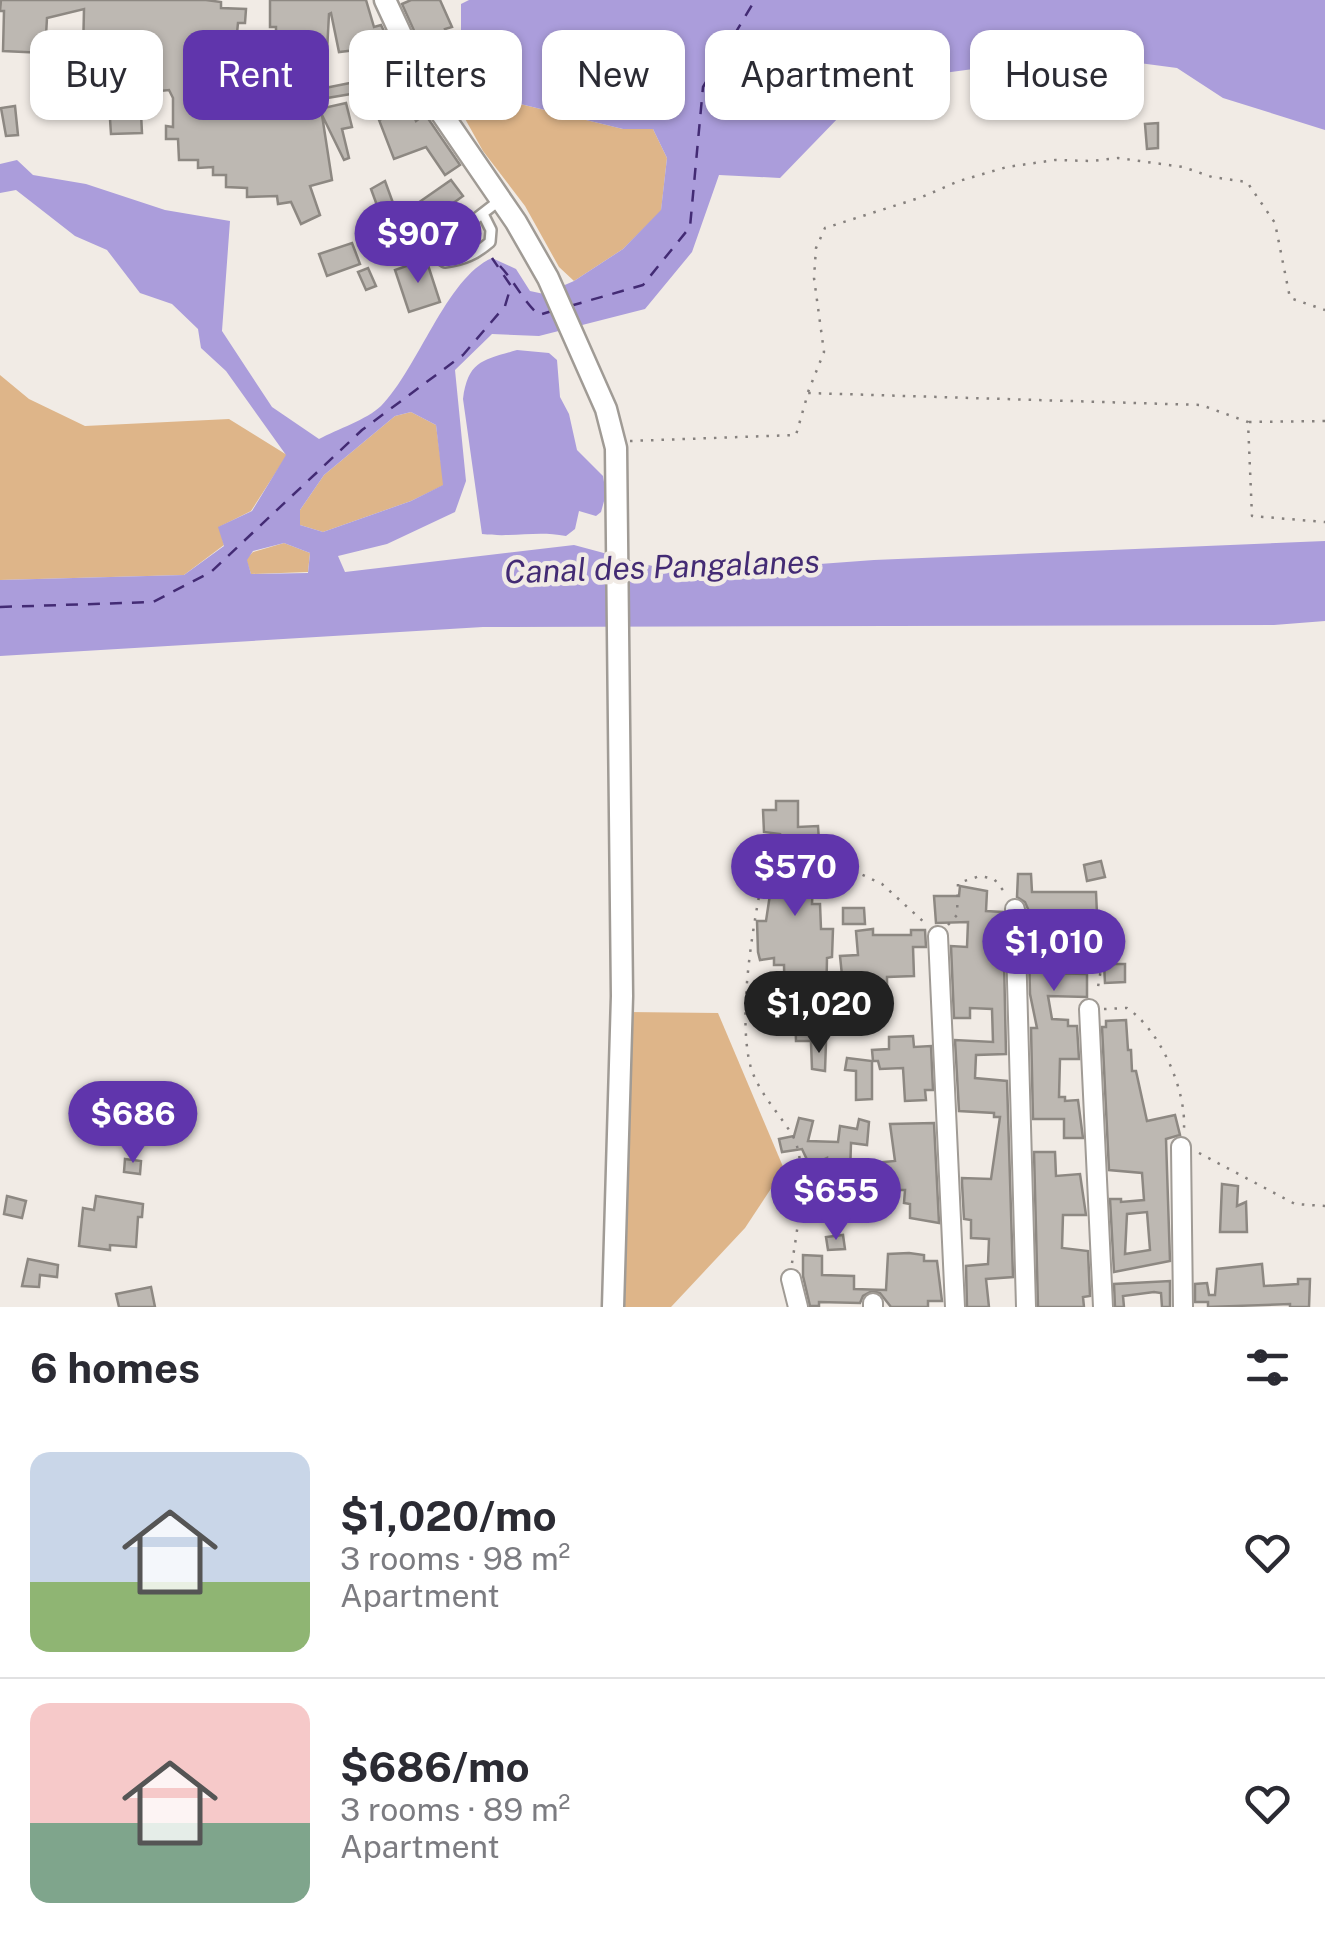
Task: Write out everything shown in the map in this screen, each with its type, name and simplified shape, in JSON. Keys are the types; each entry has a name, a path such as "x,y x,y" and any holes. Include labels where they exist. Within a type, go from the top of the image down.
{"street":[{"path":"384,0 429,95 491,207 548,278 606,409 616,448 622,996 613,1307"},
{"path":"1015,909 1026,1307"},
{"path":"938,936 955,1307"},
{"path":"1090,1009 1104,1307"},
{"path":"1182,1147 1183,1307"},
{"path":"791,1280 798,1307"}],"lane":[{"path":"491,207 490,242 460,261 445,262 437,256 438,248 491,207"}],"path":[{"path":"616,448 633,439 796,435 824,352 814,278 816,248 825,228 1007,167 1055,160 1118,158 1247,182 1274,222 1290,298 1325,310"},
{"path":"808,393 1202,404 1248,422 1325,421"},
{"path":"1248,422 1252,516 1325,522"}],"shaded area":[{"path":"469,0 1325,0 1325,130 1223,98 1177,68 1144,64 1144,30 970,30 970,69 950,72 950,30 705,30 705,120 836,120 780,178 719,175 692,252 645,309 539,336 492,334 455,370 466,481 455,512 387,544 338,556 345,572 574,545 682,574 874,560 1325,541 1325,621 1274,625 483,627 0,656 0,580 184,575 224,546 218,527 252,511 286,455 226,371 201,348 198,329 172,304 140,293 107,250 75,236 16,190 0,193 0,164 17,160 33,175 86,184 165,210 230,221 222,331 272,407 319,439 381,406 395,390 460,284 492,258 516,269 530,291 544,294 574,281 623,249 661,210 667,158 653,129 623,129 586,120 685,120 685,30 542,30 542,109 522,104 522,30 461,30 461,4","holes":["411,412 436,425 443,485 411,501 323,532 300,525 300,510 324,475 395,416","284,543 310,553 308,573 251,574 247,560 253,551"]},
{"path":"522,104 542,109 542,120 586,120 623,129 653,129 667,158 661,211 623,249 574,281 559,267 525,206 483,151 466,120 522,120"},
{"path":"517,350 549,353 557,360 560,397 569,414 577,450 603,476 606,494 601,512 596,516 579,511 575,529 566,536 482,534 463,399 465,386 479,364"},
{"path":"0,375 29,399 85,426 229,419 287,455 251,511 219,527 224,545 184,575 0,580"},
{"path":"411,412 436,425 444,485 323,532 300,525 300,510 324,475 395,416"},
{"path":"284,543 310,553 308,572 251,574 246,559 253,552"},
{"path":"628,1012 718,1013 784,1169 745,1228 671,1307 625,1307"}],"building":[{"path":"1,0 206,0 221,2 221,8 246,9 245,23 238,23 237,30 183,30 183,120 323,120 332,180 310,186 320,215 301,224 291,202 278,204 277,196 247,197 247,188 226,187 226,175 213,175 213,167 198,168 198,160 179,160 178,139 166,139 166,126 173,127 173,98 169,90 163,91 163,30 84,30 84,9 47,18 46,30 30,30 30,52 3,51 4,11 0,11"},
{"path":"270,0 366,0 374,27 381,25 383,30 349,30 349,51 339,52 329,14 328,30 276,30 270,27"},
{"path":"411,0 440,0 452,27 414,30 402,4"},
{"path":"349,83 349,94 329,98 329,87"},
{"path":"346,103 352,127 342,129 349,158 344,160 324,120 329,120 329,107"},
{"path":"15,106 18,135 6,136 1,108"},
{"path":"110,120 141,120 142,133 111,134"},
{"path":"379,120 429,120 460,165 445,175 426,147 394,159"},
{"path":"1158,123 1158,148 1147,149 1145,124"},
{"path":"451,180 463,196 427,222 415,205"},
{"path":"385,181 397,214 382,219 371,189"},
{"path":"425,227 433,240 420,248 412,236"},
{"path":"352,243 360,264 327,276 319,254"},
{"path":"426,259 440,302 409,312 395,270"},
{"path":"368,268 376,286 366,290 358,272"},
{"path":"776,801 798,801 798,827 818,826 819,841 803,841 802,865 819,864 820,882 813,882 812,904 820,904 821,929 833,929 832,957 827,958 826,1007 811,1006 812,1041 796,1041 795,1009 785,1008 784,965 774,965 774,958 760,960 758,952 757,921 766,921 771,888 769,868 778,869 780,834 764,832 763,810 776,810"},
{"path":"1101,861 1105,877 1087,881 1084,865"},
{"path":"1018,874 1031,874 1032,892 1096,892 1097,914 1091,915 1091,926 1085,927 1086,950 1048,950 1048,973 1087,974 1087,997 1048,996 1052,1019 1068,1020 1068,1026 1077,1026 1079,1059 1060,1059 1059,1097 1065,1097 1065,1101 1078,1100 1083,1138 1064,1138 1064,1119 1033,1119 1031,1028 1037,1028 1030,994 1028,909 1017,897"},
{"path":"960,886 987,891 986,911 1003,912 1006,1054 976,1055 975,1078 1007,1081 1013,1277 986,1279 989,1307 967,1307 966,1266 988,1264 989,1239 971,1238 971,1220 964,1219 962,1178 991,1179 1000,1117 994,1117 994,1113 959,1111 955,1040 993,1042 992,1009 970,1008 970,1018 954,1018 951,946 967,947 968,922 936,923 934,896 959,896"},
{"path":"843,908 864,908 865,924 843,924"},
{"path":"873,929 873,935 911,935 911,930 925,930 926,947 913,947 914,976 887,977 887,1016 860,1016 861,1022 847,1024 840,956 858,955 856,931"},
{"path":"1104,964 1125,964 1125,982 1105,983"},
{"path":"1126,1020 1132,1071 1136,1071 1147,1121 1175,1115 1180,1135 1166,1139 1170,1261 1114,1272 1110,1199 1144,1200 1142,1173 1109,1170 1102,1027 1106,1027 1106,1021","holes":["1147,1212 1150,1250 1125,1254 1127,1214"]},
{"path":"913,1036 914,1047 931,1046 933,1090 925,1090 926,1100 905,1101 903,1068 880,1069 878,1061 873,1061 872,1050 889,1049 889,1037"},
{"path":"811,1042 826,1042 825,1071 812,1069"},
{"path":"847,1058 872,1061 872,1099 856,1100 856,1071 845,1070"},
{"path":"799,1118 813,1121 808,1141 838,1142 840,1126 857,1129 859,1119 869,1122 867,1145 851,1143 850,1174 827,1174 827,1158 810,1166 802,1149 782,1152 779,1139 794,1136"},
{"path":"934,1123 939,1223 910,1218 910,1204 904,1203 905,1190 879,1190 878,1219 860,1219 857,1173 874,1171 874,1163 895,1161 890,1124"},
{"path":"1034,1152 1055,1152 1056,1176 1080,1174 1086,1215 1063,1215 1062,1248 1088,1251 1090,1296 1083,1297 1084,1307 1038,1307"},
{"path":"125,1159 141,1161 140,1174 124,1172"},
{"path":"1222,1184 1238,1186 1237,1206 1246,1202 1247,1232 1220,1232"},
{"path":"7,1196 26,1201 22,1218 4,1214"},
{"path":"96,1196 143,1204 136,1247 110,1245 110,1250 79,1246 83,1208 94,1210"},
{"path":"843,1235 845,1249 828,1250 826,1237"},
{"path":"888,1254 924,1255 924,1261 937,1261 942,1301 928,1301 928,1307 891,1307 880,1293 872,1291 860,1303 819,1302 819,1306 810,1306 803,1255 822,1256 822,1275 854,1276 854,1289 886,1290"},
{"path":"28,1259 58,1265 57,1277 40,1275 39,1287 22,1286"},
{"path":"1262,1264 1264,1286 1298,1284 1298,1279 1310,1279 1309,1307 1208,1307 1208,1302 1195,1302 1195,1284 1207,1283 1209,1295 1215,1295 1217,1269"},
{"path":"1170,1281 1170,1307 1162,1307 1161,1293 1154,1292 1123,1296 1124,1307 1115,1307 1114,1284"},
{"path":"151,1287 155,1307 119,1307 116,1294"}],"ferry route":[{"path":"570,306 643,285 690,227 703,87 755,0"},
{"path":"0,607 153,602 211,572 362,430 463,355 505,306 511,286 492,258"},
{"path":"500,266 539,315 552,311"}],"water label":[{"name":"Canal des Pangalanes","path":"662,567"}]}
